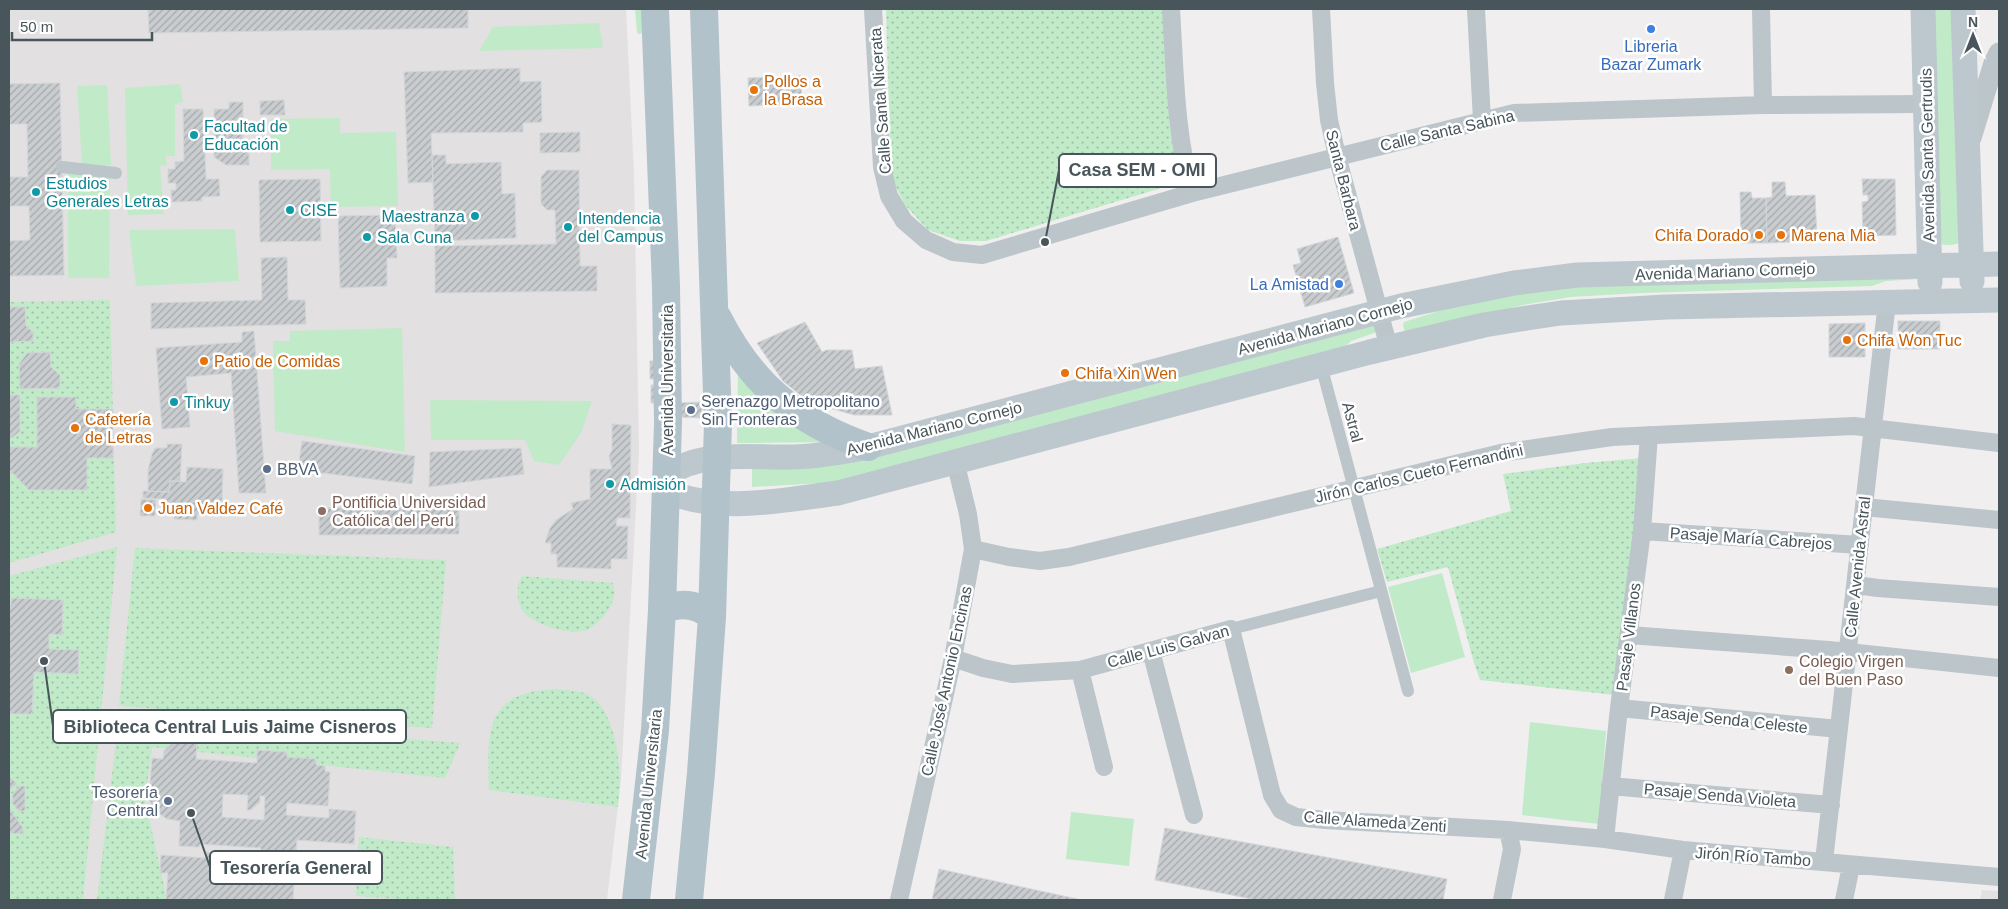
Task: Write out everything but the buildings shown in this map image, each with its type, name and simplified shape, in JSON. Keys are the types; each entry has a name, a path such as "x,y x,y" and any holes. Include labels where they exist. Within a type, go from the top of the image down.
{"main road":[{"name":"Avenida Universitaria","path":"636,900 655,730 662,610 668,423 666,286 654,9"},
{"path":"689,900 702,773 712,617 718,422 716,313 704,9"},
{"name":"Avenida Santa Gertrudis","path":"1923,9 1930,302"},
{"path":"1963,9 1973,301"},
{"name":"Avenida Mariano Cornejo","path":"666,483 684,464 694,461 717,458 819,456 868,447 1379,312 1505,284 1577,275 1999,264"},
{"path":"666,483 693,501 716,504 781,500 838,493 1389,348 1484,325 1562,313 1666,307 1999,300"},
{"path":"716,313 741,357 757,378 776,396 819,426 868,447"},
{"path":"662,610 670,606 689,605 705,611 712,617"}],"street":[{"name":"Calle Santa Nicerata","path":"873,9 882,167 889,196 904,221 926,240 953,252 982,255"},
{"path":"1171,9 1179,132 1184,165 1192,193"},
{"name":"Santa Barbara","path":"1321,9 1329,120 1389,348"},
{"path":"1476,9 1482,120"},
{"path":"1761,9 1763,105"},
{"path":"1968,150 1989,79 1999,53"},
{"name":"Calle Santa Sabina","path":"982,255 1192,193 1514,113 1763,105 1925,104"},
{"path":"62,167 116,173"},
{"name":"Calle Avenida Astral","path":"1824,861 1887,302"},
{"name":"Astral","path":"1321,365 1408,691"},
{"name":"Jirón Carlos Cueto Fernandini","path":"973,549 1009,557 1040,561 1070,557 1353,487 1501,453 1612,437 1854,426 1999,442"},
{"name":"Pasaje Villanos","path":"1606,839 1619,708 1642,531 1649,435"},
{"name":"Calle José Antonio Encinas","path":"899,900 953,658 973,549 968,514 955,461"},
{"path":"1864,507 1999,520"},
{"name":"Pasaje María Cabrejos","path":"1642,531 1860,545"},
{"path":"1856,585 1999,597"},
{"name":"Calle Luis Galvan","path":"953,658 983,668 1012,674 1080,670 1381,591"},
{"name":"Calle Alameda Zenti","path":"1231,629 1267,779 1272,795 1282,810 1296,816 1325,820 1508,830"},
{"path":"1629,634 1848,652 1999,668"},
{"path":"1151,652 1194,815"},
{"path":"1080,670 1104,767"},
{"name":"Pasaje Senda Celeste","path":"1619,708 1839,729"},
{"name":"Pasaje Senda Violeta","path":"1610,786 1830,804"},
{"path":"1502,900 1512,849 1508,830"},
{"name":"Jirón Río Tambo","path":"1508,830 1606,839 1683,850 1824,861 1851,866 1999,877"},
{"path":"1673,900 1683,850"},
{"path":"1844,900 1851,866"}],"shaded area":[{"name":"Pontificia Universidad Católica del Perú","path":"9,9 626,9 634,174 639,451 621,780 607,900 9,900"},
{"path":"1982,890 1999,891 1999,900 1980,900"}],"green space":[{"path":"635,9 644,9 643,33 639,34 637,33"},
{"path":"886,9 1163,9 1178,183 986,241 960,241 928,230 905,205 891,177"},
{"path":"1932,9 1953,9 1959,243 1950,245 1942,244 1941,240"},
{"path":"599,23 603,48 479,51 493,27"},
{"path":"180,84 183,102 175,105 175,156 166,156 167,165 160,166 164,214 128,215 125,88"},
{"path":"107,85 111,165 82,165 77,86"},
{"path":"340,118 340,133 396,132 398,206 331,207 330,169 271,170 271,119"},
{"path":"68,174 110,174 109,278 68,278"},
{"path":"235,229 239,281 136,286 129,230"},
{"path":"1917,269 1919,279 1886,281 1872,286 1570,297 1523,305 1408,335 1405,333 1403,325 1404,322 1515,287"},
{"path":"110,300 116,532 9,563 9,302"},
{"path":"1374,324 1377,332 1351,341 1341,351 841,482 752,487 752,466"},
{"path":"402,328 405,452 275,431 273,341 290,341 290,331"},
{"path":"738,366 837,442 737,443"},
{"path":"430,400 592,401 581,433 559,465 534,461 525,440 431,440"},
{"path":"1643,458 1615,695 1480,680 1448,567 1387,582 1377,549 1511,511 1503,474 1585,463"},
{"path":"117,547 83,900 9,900 9,576"},
{"path":"135,548 446,560 432,728 119,706"},
{"path":"1442,573 1465,657 1411,673 1388,587"},
{"path":"522,576 613,583 613,600 607,612 593,626 575,632 557,629 538,623 530,618 520,606 518,587"},
{"path":"558,689 580,692 592,697 601,706 608,719 617,748 619,764 618,807 489,790 489,749 495,718 504,706 516,697 534,691"},
{"path":"119,717 460,743 445,778 152,747 145,799 167,900 97,900"},
{"path":"1530,722 1606,731 1599,824 1522,815"},
{"path":"1071,812 1134,819 1129,866 1066,859"},
{"path":"359,837 453,847 455,900 414,900 356,896"}],"place":[{"name":"Libreria Bazar Zumark","path":"1651,29"},
{"name":"Pollos a la Brasa","path":"754,90"},
{"name":"Facultad de Educación","path":"194,135"},
{"name":"Estudios Generales Letras","path":"36,192"},
{"name":"CISE","path":"290,210"},
{"name":"Maestranza","path":"475,216"},
{"name":"Intendencia del Campus","path":"568,227"},
{"name":"Chifa Dorado","path":"1759,235"},
{"name":"Marena Mia","path":"1781,235"},
{"name":"Sala Cuna","path":"367,237"},
{"name":"Casa SEM - OMI","path":"1045,242"},
{"name":"La Amistad","path":"1339,284"},
{"name":"Chifa Won Tuc","path":"1847,340"},
{"name":"Patio de Comidas","path":"204,361"},
{"name":"Chifa Xin Wen","path":"1065,373"},
{"name":"Tinkuy","path":"174,402"},
{"name":"Serenazgo Metropolitano Sin Fronteras","path":"691,410"},
{"name":"Cafetería de Letras","path":"75,428"},
{"name":"BBVA","path":"267,469"},
{"name":"Admisión","path":"610,484"},
{"name":"Juan Valdez Café","path":"148,508"},
{"name":"Pontificia Universidad Católica del Perú","path":"322,511"},
{"name":"Biblioteca Central Luis Jaime Cisneros","path":"44,661"},
{"name":"Colegio Virgen del Buen Paso","path":"1789,670"},
{"name":"Tesorería Central","path":"168,801"},
{"name":"Tesorería General","path":"191,813"}]}
